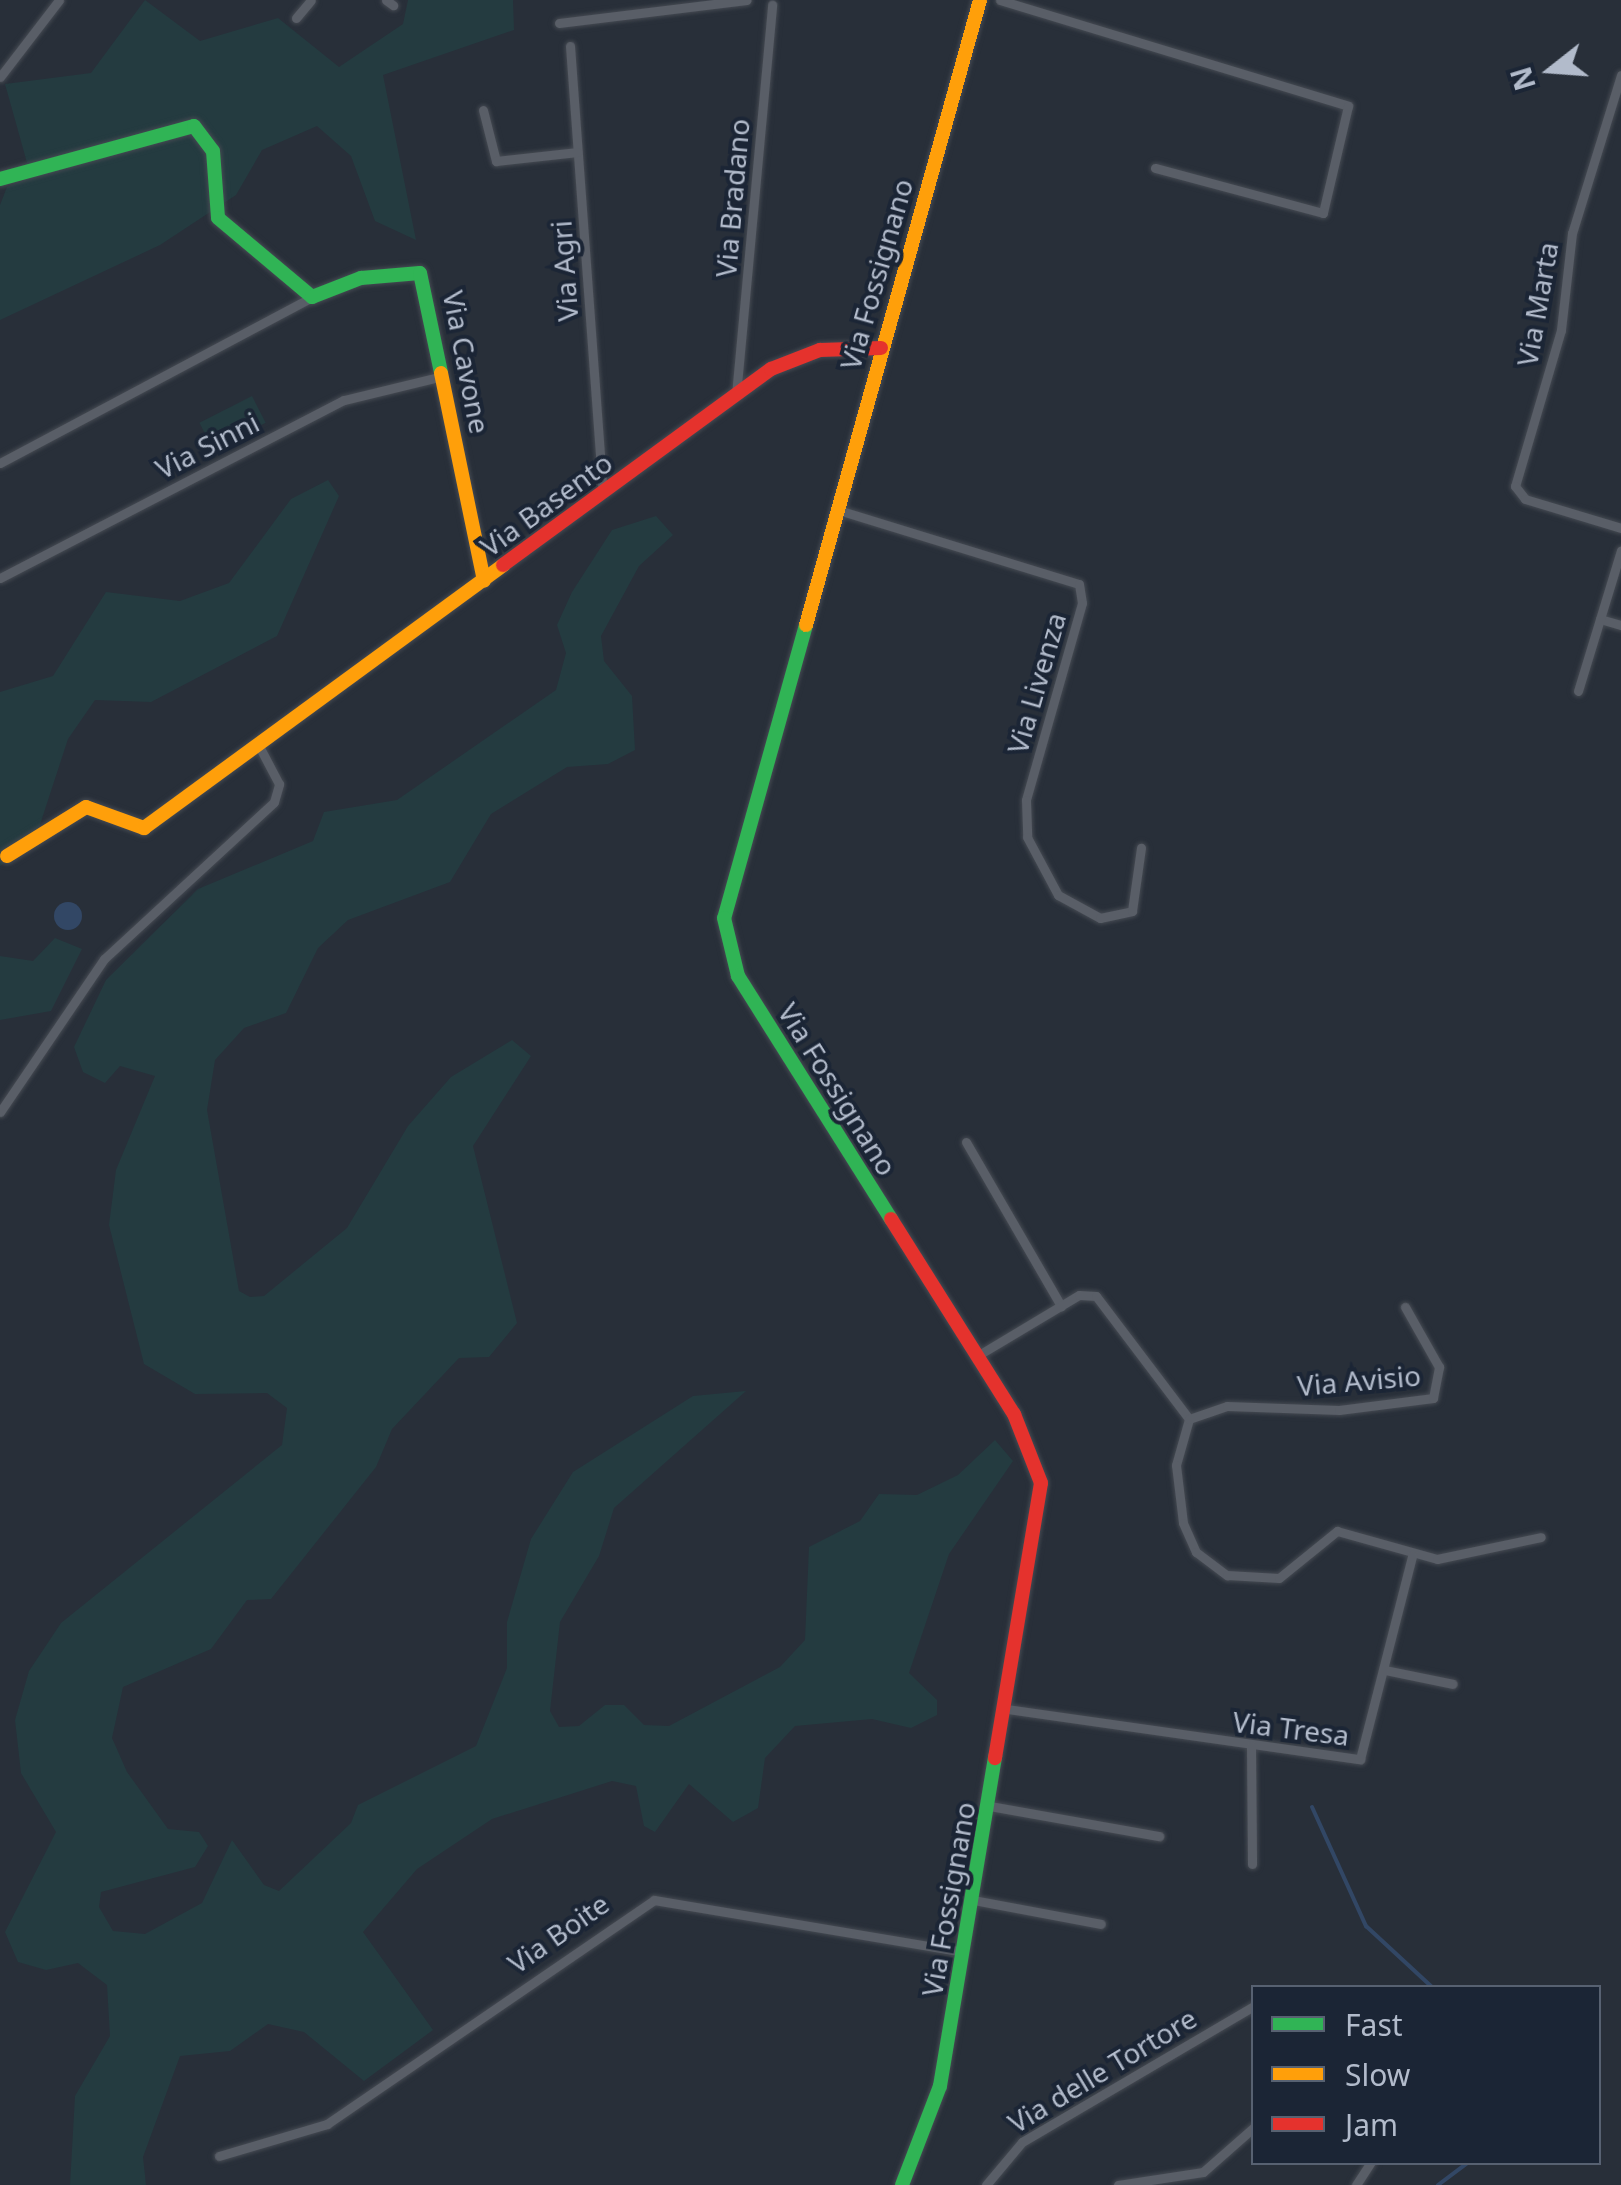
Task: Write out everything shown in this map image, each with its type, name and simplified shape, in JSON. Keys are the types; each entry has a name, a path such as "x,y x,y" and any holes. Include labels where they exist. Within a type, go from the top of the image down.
{"street":[{"path":"0,77 59,0"},
{"path":"296,18 311,0"},
{"path":"559,23 747,0"},
{"name":"Via Fossignano","path":"902,2185 934,2113 1007,1709 1041,1484 977,1356 726,944 730,878 980,0"},
{"path":"1000,0 1348,106 1323,213 1155,168"},
{"name":"Via Bradano","path":"736,395 772,5"},
{"name":"Via Agri","path":"570,46 602,493"},
{"name":"Via Marta","path":"1621,75 1572,233 1561,330 1515,486 1524,499 1621,528"},
{"path":"484,110 496,161 578,152"},
{"path":"0,179 194,126 212,146 218,218 312,297 0,462"},
{"name":"Via Cavone","path":"312,297 361,278 420,272 484,581"},
{"name":"Via Basento","path":"6,856 86,807 144,828 736,395 806,354 880,348"},
{"name":"Via Sinni","path":"0,578 344,400 443,376"},
{"name":"Via Livenza","path":"835,509 1079,584 1082,603 1026,800 1027,836 1054,890 1100,918 1132,912 1141,848"},
{"path":"1578,691 1621,550"},
{"path":"1600,619 1621,625"},
{"path":"0,1112 104,959 274,802 278,784 260,746"},
{"path":"966,1142 1061,1306"},
{"path":"977,1356 1086,1293 1099,1298 1189,1419 1176,1488 1186,1535 1210,1566 1244,1579 1280,1578 1337,1531 1412,1556 1452,1557 1541,1537"},
{"name":"Via Avisio","path":"1189,1419 1227,1406 1326,1410 1433,1398 1440,1372 1405,1307"},
{"name":"Via Tresa","path":"1007,1709 1252,1746 1362,1758 1412,1556"},
{"path":"1386,1670 1453,1684"},
{"path":"1252,1746 1252,1864"},
{"path":"990,1806 1159,1836"},
{"name":"Via Boite","path":"219,2156 327,2124 626,1912 658,1898 964,1952"},
{"path":"973,1900 1101,1924"},
{"name":"Via delle Tortore","path":"986,2185 1022,2142 1251,2008"},
{"path":"1118,2185 1208,2170 1251,2130"}],"green space":[{"path":"145,0 200,41 278,18 339,67 403,24 408,0 513,0 514,30 383,75 416,240 375,221 351,156 317,126 262,150 236,195 160,245 0,320 0,205 7,187 31,177 5,84 91,73"},
{"path":"252,396 266,423 213,450 199,423"},
{"path":"328,480 339,496 277,636 151,702 95,700 68,739 34,843 0,866 0,692 53,676 106,592 180,601 229,583 291,499"},
{"path":"656,516 673,535 639,566 601,636 604,661 632,696 635,750 608,764 567,767 491,814 450,882 348,920 318,948 286,1013 244,1028 215,1060 207,1110 239,1291 250,1297 264,1296 347,1228 408,1126 451,1077 512,1040 531,1056 473,1146 517,1323 489,1357 459,1358 392,1429 376,1467 271,1599 247,1600 211,1649 123,1687 112,1738 127,1772 168,1829 199,1832 208,1846 195,1867 101,1892 99,1907 113,1931 145,1934 202,1903 232,1840 264,1885 279,1891 351,1823 358,1805 476,1746 507,1668 507,1622 531,1539 573,1472 693,1396 746,1391 614,1508 599,1556 560,1622 550,1711 559,1727 579,1726 605,1705 624,1705 644,1725 669,1726 780,1667 805,1640 809,1547 860,1521 879,1494 917,1495 958,1475 995,1440 1013,1461 949,1554 909,1673 937,1700 937,1715 911,1728 872,1719 795,1726 765,1758 758,1808 733,1822 689,1784 655,1832 644,1826 636,1786 612,1781 492,1819 417,1869 363,1932 433,2030 364,2081 304,2032 268,2024 230,2051 180,2056 143,2157 146,2185 70,2185 75,2096 110,2036 107,1985 78,1963 46,1970 18,1962 5,1932 56,1832 21,1773 15,1720 29,1671 61,1623 282,1445 287,1408 267,1393 195,1394 144,1364 109,1225 116,1170 155,1076 120,1066 105,1083 83,1072 74,1047 106,980 198,889 313,841 324,812 397,800 556,690 566,653 557,625 572,592 612,530"},
{"path":"55,938 82,949 51,1011 0,1020 0,956 33,961"}],"water":[{"path":"68,902 78,906 82,916 78,926 68,930 58,926 54,916 58,906"}],"waterway":[{"path":"1312,1807 1366,1926 1430,1985"},
{"path":"1438,2185 1465,2165"}],"traffic: fast":[{"path":"0,179 194,126 213,151 218,218 312,297 361,278 420,273 441,373"},
{"path":"806,625 724,918 738,976 891,1219"},
{"path":"902,2185 940,2086 995,1758"}],"traffic: slow":[{"path":"806,625 980,0"},
{"path":"441,373 484,581"},
{"path":"7,856 86,807 144,828 503,565"}],"traffic: jam":[{"path":"503,565 771,369 820,350 881,348"},
{"path":"891,1219 1014,1414 1041,1483 995,1758"}]}
